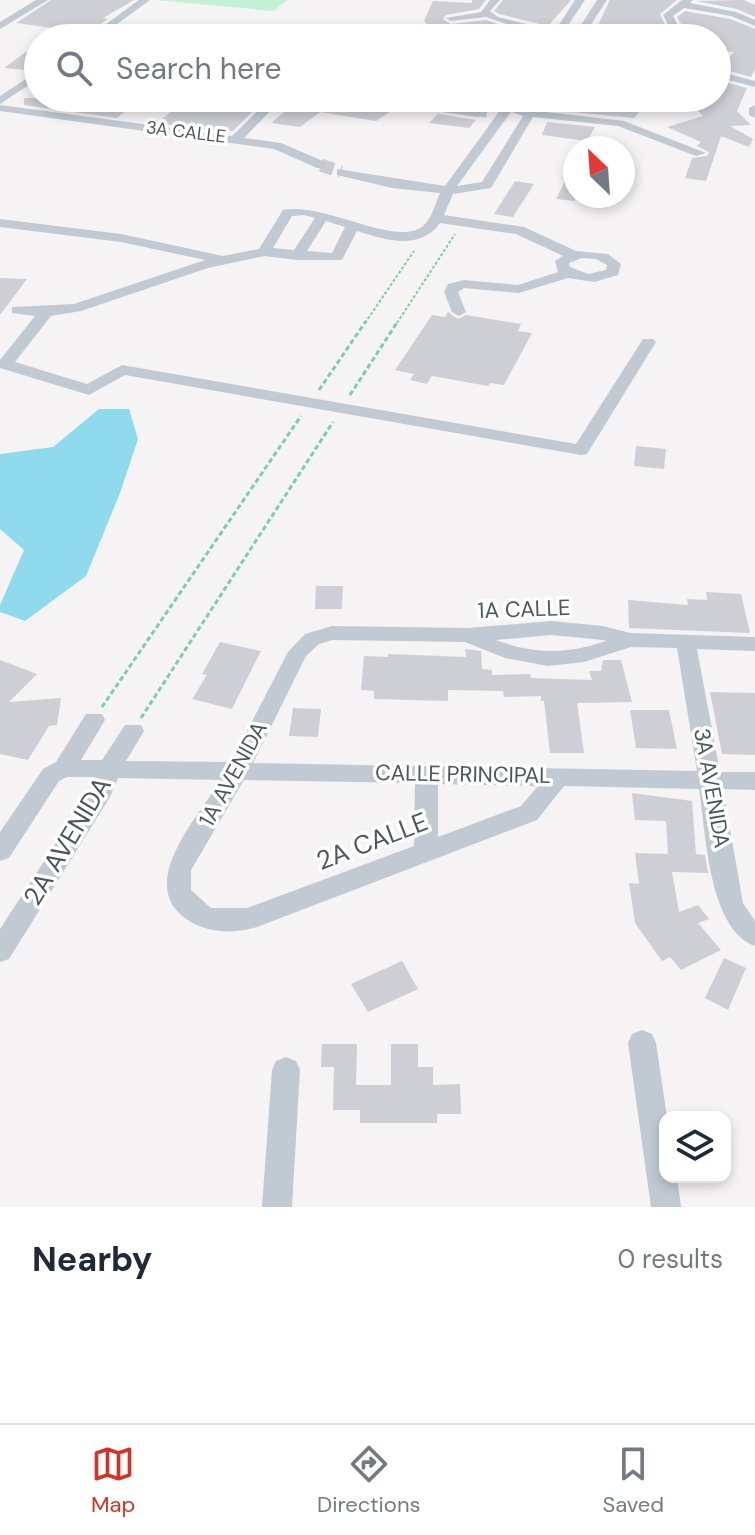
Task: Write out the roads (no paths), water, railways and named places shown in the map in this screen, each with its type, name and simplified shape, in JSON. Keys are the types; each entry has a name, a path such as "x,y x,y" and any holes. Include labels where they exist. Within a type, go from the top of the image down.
{"street":[{"path":"0,26 43,0"},
{"path":"112,24 145,0"},
{"path":"487,14 485,11 495,0"},
{"path":"564,24 580,0"},
{"path":"586,24 602,0"},
{"path":"673,24 668,15 686,2 755,23"},
{"path":"451,18 487,14 513,24"},
{"path":"731,78 755,84"},
{"path":"0,101 24,84"},
{"name":"3A CALLE","path":"0,108 24,111"},
{"path":"755,108 755,115"},
{"name":"3A CALLE","path":"30,112 277,146 321,165"},
{"path":"236,139 263,112"},
{"path":"471,112 529,113 620,123 700,153"},
{"path":"264,252 288,213 305,211 401,237 428,230 436,218 464,197 487,185 529,113"},
{"path":"464,197 504,114"},
{"path":"341,172 464,197 498,225"},
{"path":"297,256 323,216"},
{"path":"436,218 519,230 573,255 604,257 615,268 609,275 594,278 568,273 519,289 464,284 453,287 451,292 459,312"},
{"path":"0,223 121,238 226,259"},
{"path":"17,310 46,312 76,308 226,259 264,252 337,257 353,225"},
{"path":"568,273 561,265 573,255"},
{"path":"46,312 5,364 89,390 122,370 581,450 648,342"},
{"name":"1A CALLE","path":"312,639 332,633 468,635 551,628 603,633 630,640 755,644"},
{"name":"1A CALLE","path":"468,635 510,655 549,661 589,655 630,640"},
{"name":"1A AVENIDA","path":"192,911 178,893 179,869 239,769 298,652 312,639"},
{"name":"3A AVENIDA","path":"686,643 731,905 751,932"},
{"name":"2A AVENIDA","path":"0,851 51,775 64,768 94,720"},
{"name":"2A AVENIDA","path":"0,951 133,731"},
{"name":"CALLE PRINCIPAL","path":"106,779 140,768 170,767 755,781"},
{"path":"64,768 106,779"},
{"path":"426,853 427,774"},
{"name":"2A CALLE","path":"192,911 216,922 248,919 529,813 558,777"},
{"path":"642,1043 666,1207"},
{"path":"277,1207 286,1070"}],"water":[{"path":"99,409 129,409 138,439 86,576 25,621 0,612 0,605 24,550 0,529 0,454 53,447"}],"tunnel":[{"path":"321,165 341,172"}]}
